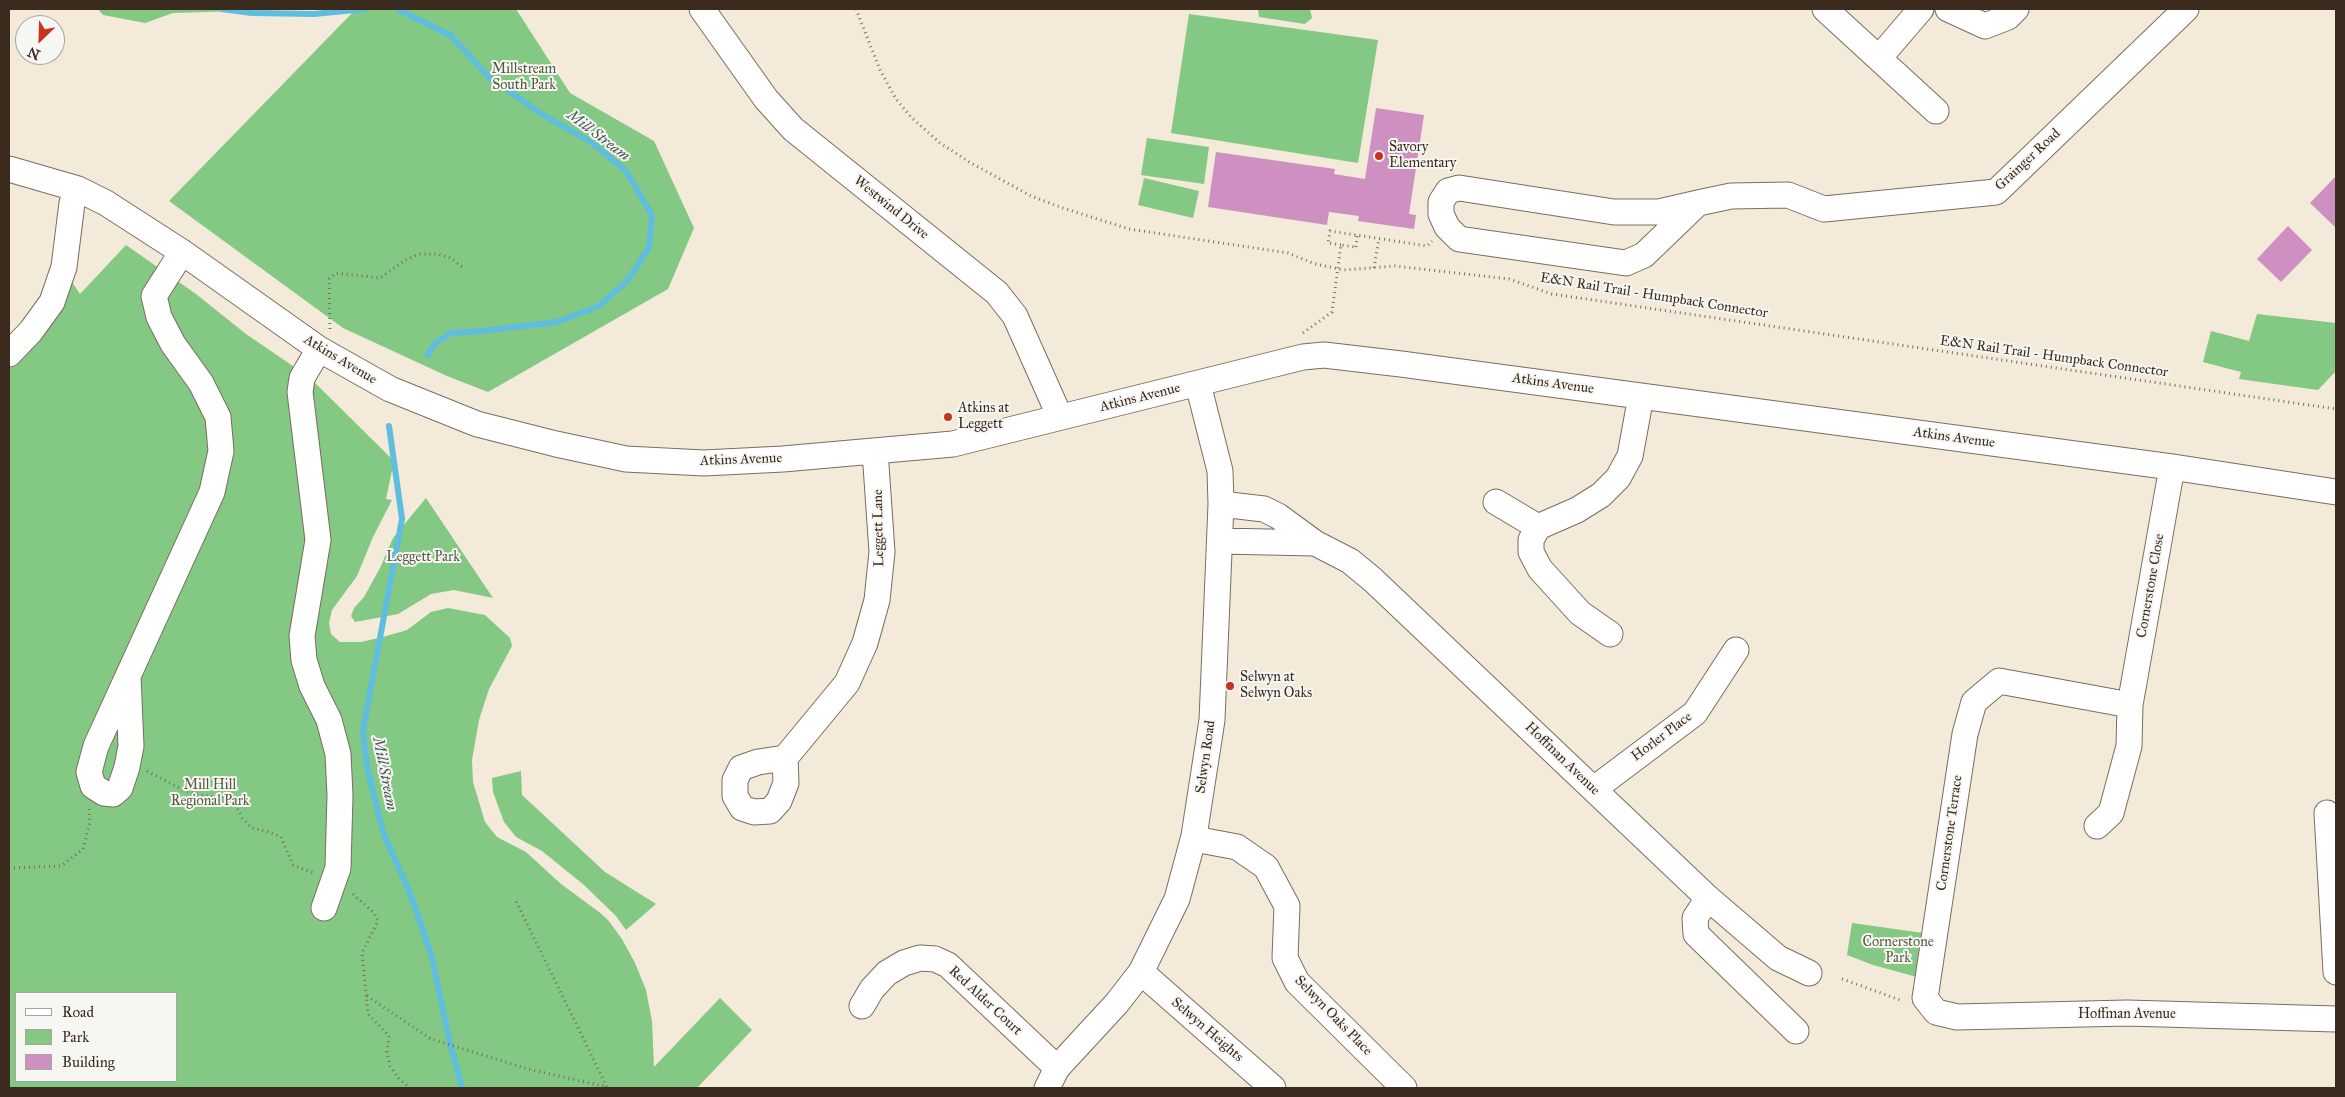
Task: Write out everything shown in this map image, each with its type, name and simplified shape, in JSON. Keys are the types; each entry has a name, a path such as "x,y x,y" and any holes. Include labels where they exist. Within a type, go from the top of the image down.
{"street":[{"name":"Westwind Drive","path":"702,9 766,99 794,128 997,293 1015,316 1060,418"},
{"path":"1825,9 1936,111"},
{"path":"1879,58 1921,9"},
{"path":"1948,9 1985,26 2008,17 2016,9"},
{"name":"Grainger Road","path":"1698,202 1731,196 1788,195 1824,209 1996,192 2186,9"},
{"name":"Atkins Avenue","path":"9,168 78,189 106,203 182,252 319,349 390,389 477,424 626,459 704,463 783,459 953,444 1303,357 1324,355 2172,467 2336,492"},
{"path":"1459,188 1614,212 1659,212 1698,202 1644,255 1626,263 1459,239 1447,227 1441,214 1441,202 1448,191 1459,188"},
{"path":"9,354 31,331 52,302 64,267 72,203 78,189"},
{"path":"128,676 131,746 120,788 113,794 104,793 93,786 89,772 96,746 212,492 221,451 218,418 201,383 173,344 158,317 154,296 182,252"},
{"path":"319,349 302,378 300,392 318,540 302,636 304,660 312,686 329,720 338,754 340,796 338,868 324,908"},
{"name":"Selwyn Road","path":"1053,1082 1141,972 1177,899 1194,836 1212,720 1221,504 1220,471 1198,384"},
{"path":"1610,634 1580,613 1540,569 1531,552 1531,540 1538,528 1577,510 1601,495 1618,478 1630,456 1641,396"},
{"name":"Leggett Lane","path":"785,758 847,683 865,643 877,600 882,552 875,451"},
{"name":"Cornerstone Close","path":"2097,826 2111,814 2129,746 2130,705 2172,467"},
{"path":"1496,502 1538,528"},
{"name":"Hoffman Avenue","path":"1221,504 1264,509 1278,516 1315,543 1350,561 1373,580 1708,898 1778,958 1809,973"},
{"name":"Hoffman Avenue","path":"1220,541 1315,543"},
{"name":"Horler Place","path":"1594,789 1695,713 1736,650"},
{"name":"Cornerstone Terrace","path":"1916,1000 1965,734 1974,702 1999,681 2130,705"},
{"path":"2328,813 2336,972"},
{"name":"Selwyn Oaks Place","path":"1194,836 1237,847 1266,867 1287,906 1284,958 1297,982 1404,1088"},
{"path":"1708,898 1695,918 1696,934 1796,1031"},
{"name":"Red Alder Court","path":"862,1006 872,989 887,973 904,963 920,958 935,959 948,966 1053,1082"},
{"name":"Selwyn Heights","path":"1141,972 1273,1088"},
{"name":"Hoffman Avenue","path":"1916,1000 1936,1012 1957,1017 2127,1013 2336,1019"}],"path":[{"name":"E&N Rail Trail - Humpback Connector","path":"856,9 880,70 896,99 911,117 940,142 971,163 1032,196 1063,208 1128,228 1166,236 1288,253 1328,267 1354,270 1395,266 1509,279 1552,294 2336,409"},
{"path":"1357,236 1356,247 1328,243 1330,232 1427,246 1447,227"},
{"path":"1374,268 1379,239"},
{"path":"1302,333 1332,312 1341,245"},
{"path":"319,349 328,337 331,326 329,285 331,276 336,273 380,278 405,260 419,254 437,254 451,258 465,268"},
{"path":"9,868 61,866 83,849 90,822 88,790 93,786"},
{"path":"366,996 431,1039 528,1069 607,1087 515,899"},
{"path":"1842,979 1916,1000"}],"green space":[{"path":"98,9 310,9 173,13 145,23 103,15"},
{"name":"Millstream South Park","path":"356,9 516,9 570,93 654,141 694,228 668,289 488,392 447,376 343,328 169,201"},
{"path":"1258,9 1310,9 1312,18 1305,24 1259,17"},
{"path":"1189,14 1378,40 1358,163 1171,133"},
{"path":"1147,138 1209,147 1204,184 1141,175"},
{"path":"1144,178 1199,191 1193,218 1138,205"},
{"name":"Mill Hill Regional Park","path":"126,245 196,294 246,334 309,377 394,461 386,499 392,500 373,537 357,576 332,610 329,623 331,634 340,642 361,642 407,630 431,612 448,608 485,615 510,638 512,646 489,689 479,720 472,760 473,782 485,822 497,837 526,852 561,884 599,912 608,920 622,939 635,963 646,990 652,1021 654,1067 720,998 752,1030 697,1088 9,1088 9,367 38,337 70,279 80,294"},
{"path":"2257,314 2336,323 2336,371 2318,390 2239,379 2241,372 2203,362 2211,331 2249,341"},
{"name":"Leggett Park","path":"426,498 493,598 454,590 431,594 398,614 355,622 351,616 354,608 364,597 380,568 393,538"},
{"path":"521,771 522,795 605,872 656,904 626,930 616,916 584,885 542,851 516,837 504,822 493,792 492,778"},
{"name":"Cornerstone Park","path":"1852,923 1923,933 1917,977 1873,965 1847,955"}],"building":[{"path":"1376,108 1424,115 1409,214 1416,215 1414,229 1358,221 1359,216 1329,212 1327,225 1208,207 1216,152 1335,169 1334,174 1365,179"},
{"path":"2336,176 2336,228 2310,203"},
{"path":"2288,226 2312,250 2281,282 2257,259"}],"waterway":[{"name":"Mill Stream","path":"222,9 252,13 314,14 365,9"},
{"name":"Mill Stream","path":"397,9 450,35 490,78 543,115 591,142 626,171 652,215 649,248 628,280 599,306 557,322 451,333 435,343 428,355"},
{"name":"Mill Stream","path":"389,426 402,519 363,730 367,767 383,832 411,896 431,954 450,1043 462,1088"}],"place":[{"name":"Savory Elementary","path":"1379,156"},
{"name":"Atkins at Leggett","path":"948,417"},
{"name":"Selwyn at Selwyn Oaks","path":"1230,686"}]}
